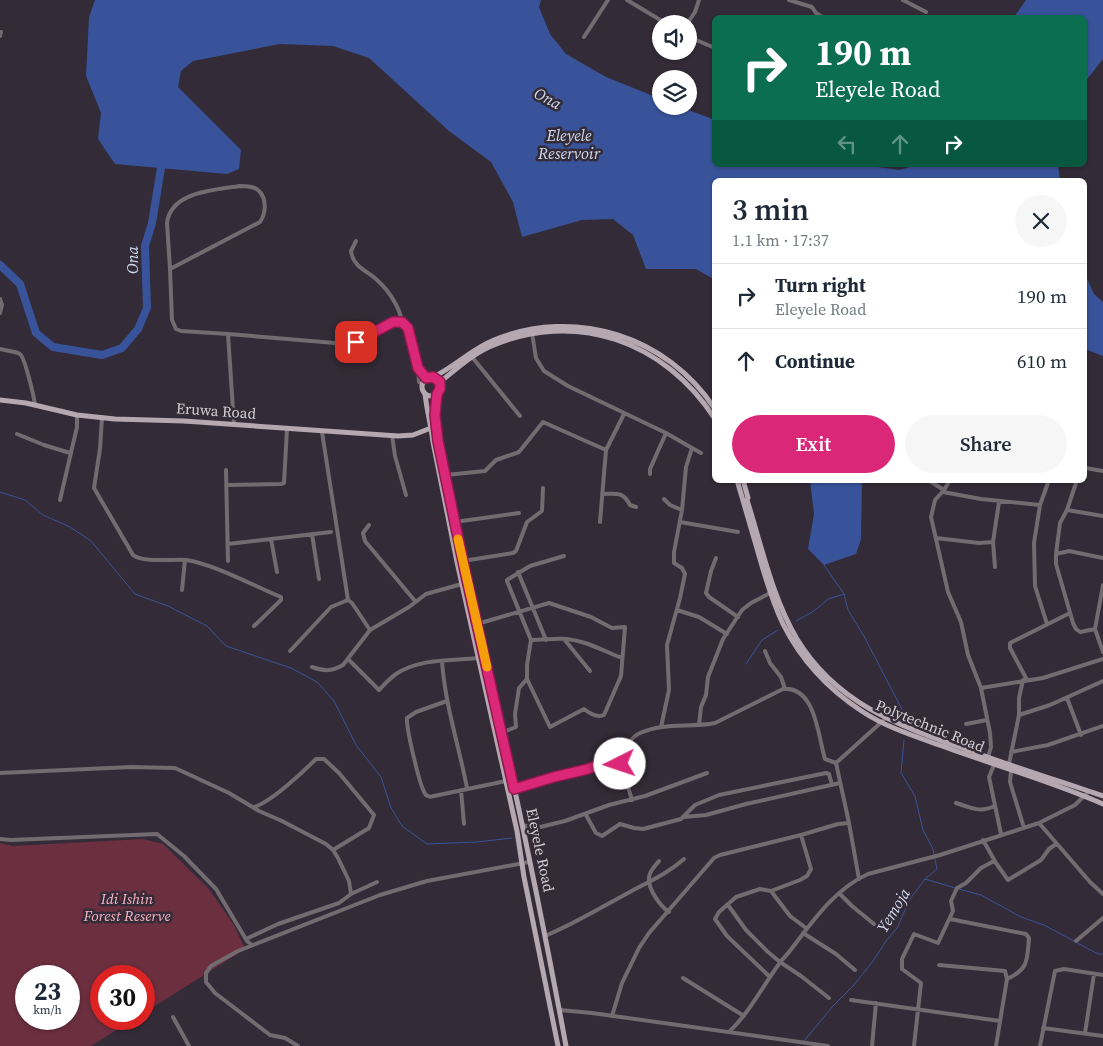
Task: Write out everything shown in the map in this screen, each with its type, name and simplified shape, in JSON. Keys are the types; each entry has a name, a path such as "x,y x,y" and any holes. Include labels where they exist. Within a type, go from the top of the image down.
{"main road":[{"path":"434,427 428,416 422,383 478,348 512,333 546,326 585,327 619,335 655,351 691,379 712,404"},
{"path":"434,427 440,382 458,366 502,342 532,333 566,330 611,338 640,349 668,366 682,378 697,394 712,415"},
{"path":"432,377 440,382"},
{"path":"425,394 430,396 437,394"},
{"name":"Eruwa Road","path":"0,400 35,405 77,415 322,432 413,435 434,427"},
{"name":"Eleyele Road","path":"434,427 446,475 445,484"},
{"name":"Eleyele Road","path":"434,427 462,584 506,782 528,855 566,1046"},
{"name":"Polytechnic Road","path":"738,483 770,593 784,625 793,642 810,666 841,696 865,714 1086,793 1103,804"},
{"name":"Polytechnic Road","path":"744,483 747,500 778,600 797,639 814,662 838,687 884,720 1011,771 1086,793 1103,796"},
{"name":"Eleyele Road","path":"448,502 455,522 514,789 522,860 558,1046"}],"street":[{"path":"584,37 608,0"},
{"path":"627,0 652,16"},
{"path":"692,15 699,0"},
{"path":"789,0 812,7 819,15"},
{"path":"902,0 926,12"},
{"path":"697,40 712,47"},
{"path":"170,269 260,222 265,213 265,204 259,191 254,188 240,186 202,192 188,197 177,204 168,215 170,269 172,320 176,329 180,331 347,344 361,341 393,322 402,322"},
{"path":"356,241 351,251 354,261 380,282 402,317 402,322 408,328 418,368 419,382 422,383"},
{"path":"0,299 2,305 0,313"},
{"path":"532,333 536,358 544,371 568,386 666,433 701,453"},
{"path":"228,334 234,425"},
{"path":"0,350 16,352 22,356 35,405"},
{"path":"472,357 520,416"},
{"path":"418,368 426,378 432,377"},
{"path":"600,522 606,450 624,414"},
{"path":"60,500 77,415"},
{"path":"102,417 100,449 94,486 134,557 142,559 185,560 210,567 280,597 281,600 254,626"},
{"path":"446,475 487,470 496,460 519,452 543,422 606,450"},
{"path":"226,485 284,483 287,429"},
{"path":"322,432 348,600 370,630"},
{"path":"650,474 666,433"},
{"path":"17,434 70,453"},
{"path":"392,435 395,456 406,495"},
{"path":"661,727 669,690 667,645 685,574 682,568 674,562 674,552 682,510 686,467 692,448"},
{"path":"1087,468 1103,471"},
{"path":"226,470 228,561"},
{"path":"932,483 944,491 999,502 1040,506"},
{"path":"948,483 944,491 935,500 930,517 948,592 961,622 968,655 981,688 991,742 988,757"},
{"path":"1047,624 1037,594 1035,581 1034,537 1040,506 1048,483"},
{"path":"1076,483 1058,533 1056,564 1070,613 1078,631 1095,629"},
{"path":"463,561 516,551 527,522 542,511 543,488"},
{"path":"602,494 621,494 630,505 636,506"},
{"path":"664,499 670,505 682,510"},
{"path":"995,567 993,542 999,502"},
{"path":"1067,510 1103,516"},
{"path":"455,522 519,513"},
{"path":"680,522 738,532"},
{"path":"369,525 363,533 365,541 415,601"},
{"path":"228,544 331,532"},
{"path":"312,534 319,579"},
{"path":"936,538 993,542"},
{"path":"271,539 277,572"},
{"path":"1056,554 1069,551 1103,558"},
{"path":"477,624 520,612 533,607 549,603 591,617 612,628 626,627 621,676 605,714 602,716 589,713 584,709 550,727 527,679 527,665 532,640 520,612 507,581 518,572 564,556"},
{"path":"716,558 706,593 738,617"},
{"path":"182,590 185,560"},
{"path":"518,572 546,640"},
{"path":"312,667 322,670 333,670 343,665 370,630 409,607 426,594 462,584"},
{"path":"1103,585 1095,629 1103,652"},
{"path":"699,725 709,673 720,646 742,610 770,593"},
{"path":"290,651 331,607 348,600"},
{"path":"677,610 699,618 727,634"},
{"path":"1009,764 1019,715 1019,698 1025,680 1010,648 1010,643 1070,613"},
{"path":"532,640 564,639 584,642 622,658"},
{"path":"564,639 590,671"},
{"path":"765,650 770,663 781,677 785,689"},
{"path":"348,659 379,690 394,675 420,663 479,658"},
{"path":"981,688 1043,678 1103,659"},
{"path":"442,661 447,700 467,788"},
{"path":"501,733 516,727 515,714 519,688 527,679"},
{"path":"1019,715 1066,698 1103,680"},
{"path":"514,789 588,769 615,758 637,734 661,727 715,723 785,689 794,690 805,697 816,720 825,759 836,763"},
{"path":"1066,698 1080,735"},
{"path":"447,700 416,712 409,716 407,720 418,772 425,793 430,797 467,788 506,782"},
{"path":"836,763 884,720"},
{"path":"966,724 988,720"},
{"path":"1012,752 1048,745 1103,726"},
{"path":"615,758 624,774 632,800"},
{"path":"254,808 285,787 316,759 324,759 339,773 374,815 366,831 333,850"},
{"path":"836,763 859,878"},
{"path":"994,765 989,777 1001,834"},
{"path":"0,772 131,767 176,768 223,790 333,850 349,882 351,894"},
{"path":"1011,771 1010,782 1024,828"},
{"path":"520,829 536,828 586,815 609,805 632,800 706,773"},
{"path":"684,818 689,810 701,802 719,795 826,773 829,774 832,785"},
{"path":"586,815 596,833 602,836 620,824 643,829 840,783"},
{"path":"461,790 464,824"},
{"path":"728,1032 744,1016 780,962 806,928 859,878 886,868 940,855 1039,823 1075,805 1086,793"},
{"path":"956,803 980,810 986,810 995,806"},
{"path":"612,1016 622,983 639,948 714,858 838,824 849,823"},
{"path":"1039,823 1090,882 1103,894"},
{"path":"0,839 157,834 184,856 216,889 246,939 253,945 259,943"},
{"path":"770,977 728,936 715,919 719,912 736,897 746,892 760,889 771,891 800,880 810,872 801,835"},
{"path":"983,840 1006,880 1010,880 1041,860 1050,848 1056,844"},
{"path":"545,936 578,922 672,870 684,859"},
{"path":"298,1046 285,1038 270,1035 215,993 206,982 206,973 211,966 238,951 330,914 410,886 522,860 529,862"},
{"path":"659,861 651,872 649,882 657,901 668,912"},
{"path":"914,1046 921,983 902,969 902,959 914,934 938,943 953,911 951,901 956,889 966,883 981,868 994,861"},
{"path":"246,939 278,924 331,906 377,882"},
{"path":"771,891 790,916 806,928"},
{"path":"840,894 874,924"},
{"path":"728,905 746,930 780,962 829,998"},
{"path":"1076,941 1103,918"},
{"path":"950,919 1027,935 1029,938 1024,968 1018,974 1007,979"},
{"path":"803,933 836,954 855,970"},
{"path":"939,965 1005,971 1007,979 996,1046"},
{"path":"1040,1046 1055,970 1103,975"},
{"path":"1085,1034 1094,974"},
{"path":"683,978 744,1016"},
{"path":"851,1000 1000,1021"},
{"path":"872,1046 876,1003"},
{"path":"560,1010 828,1046"},
{"path":"173,1017 189,1046"},
{"path":"1043,1028 1103,1036"}],"green space":[{"name":"Idi Ishin Forest Reserve","path":"143,839 163,844 209,889 234,925 245,949 155,1006 155,965 90,965 90,1030 116,1030 91,1046 0,1046 0,843 12,846"}],"water":[{"name":"Eleyele Reservoir","path":"95,0 541,0 539,7 550,34 566,54 606,77 652,95 652,115 697,115 697,113 712,119 712,167 878,167 900,170 909,167 1058,167 1060,178 712,178 712,278 696,269 646,269 633,235 613,219 582,220 522,237 513,202 491,162 449,131 369,58 333,46 280,44 193,61 181,71 178,87 241,150 239,169 227,174 115,164 98,139 101,113 86,76 89,17"},
{"path":"1026,0 1103,0 1103,59 1087,79 1087,15 1015,15"},
{"path":"1087,278 1094,294 1103,302 1103,356 1087,350"},
{"path":"810,483 862,483 861,539 856,554 824,565 808,549 814,514"}],"waterway":[{"name":"Ona","path":"0,265 20,284 36,333 53,347 102,355 122,348 138,329 147,308 145,246 152,223 161,168 157,160"},
{"path":"0,492 25,500 43,515 70,527 91,541 135,594 168,606 207,626 226,646 291,668 317,682 334,701 356,745 381,777 391,808 402,826 427,844 477,842 512,838"},
{"name":"Yemoja","path":"824,565 844,594 848,610 865,638 908,721 907,724"},
{"path":"796,621 814,611 828,599 844,594"},
{"path":"746,664 762,640 778,630"},
{"name":"Yemoja","path":"804,1041 873,961 897,928 910,899 925,879 937,869 933,849 923,830 915,796 901,773 904,740"},
{"path":"925,879 955,888"},
{"path":"959,889 981,895 1021,917 1044,925 1098,954 1103,954"}],"slow traffic":[{"path":"458,539 487,667"}],"route":[{"path":"356,342 393,322 402,322 408,328 418,368 426,378 433,377 440,382 435,415 438,441 514,789 588,769 615,758 620,764"}]}
